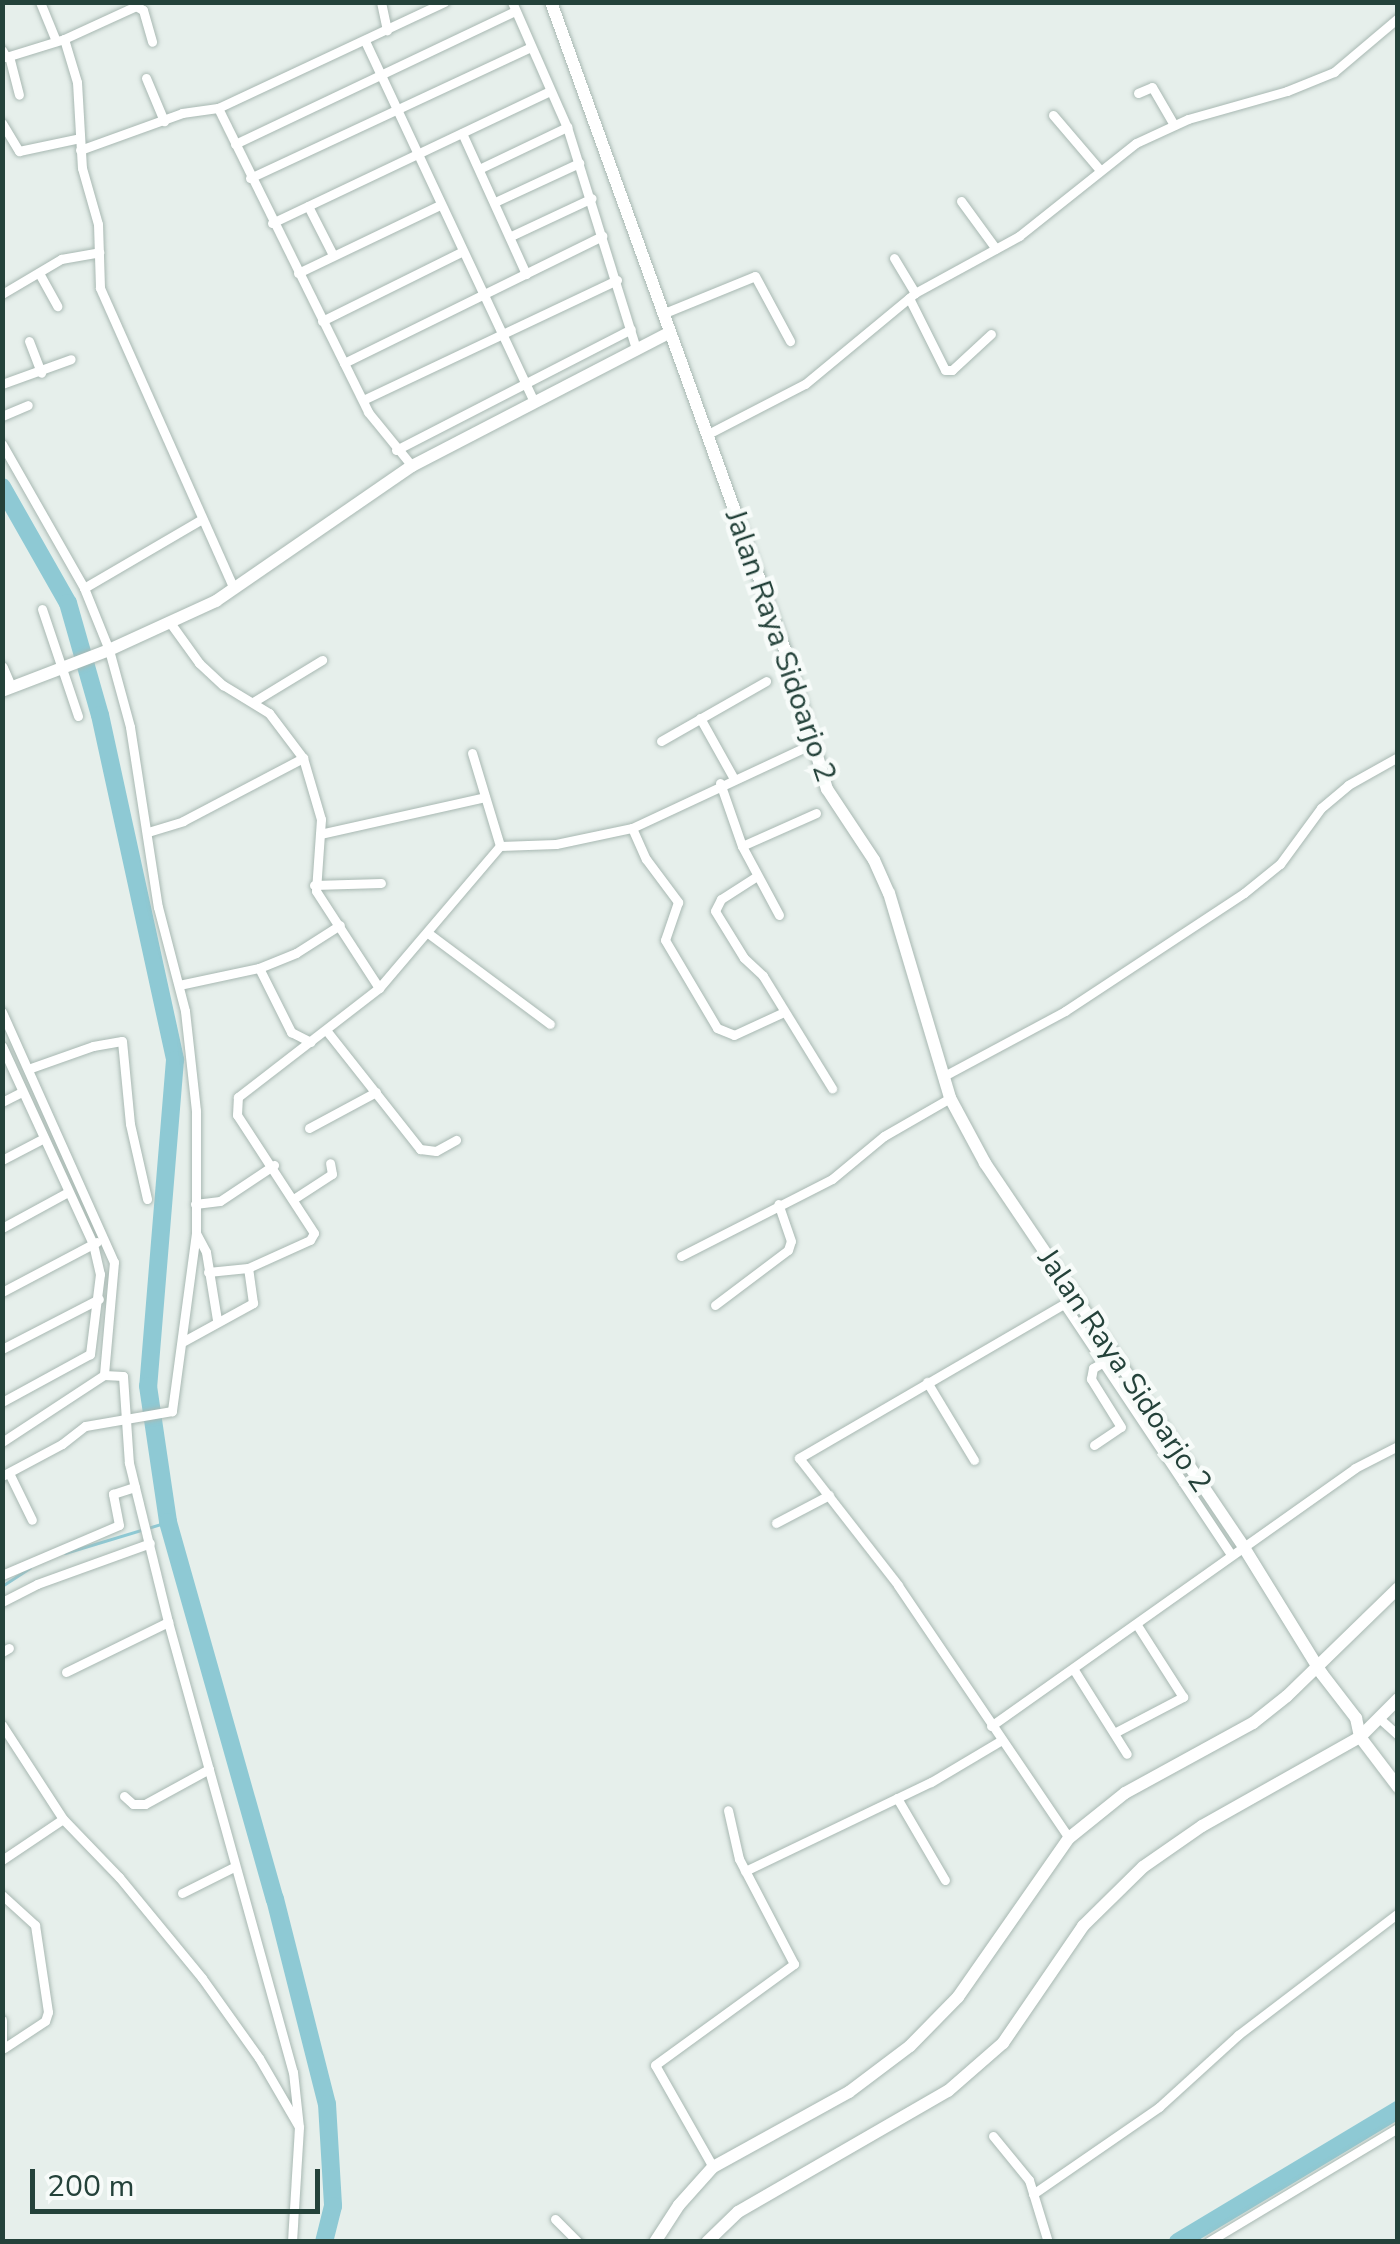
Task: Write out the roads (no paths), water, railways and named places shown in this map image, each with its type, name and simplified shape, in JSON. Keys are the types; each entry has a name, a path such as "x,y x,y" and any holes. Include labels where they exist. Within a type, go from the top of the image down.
{"street":[{"path":"40,2 76,82 80,144 98,224 100,288 234,589"},
{"path":"382,2 387,30"},
{"path":"2,123 20,151 80,144 186,112 218,108 444,2"},
{"name":"Jalan Raya Sidoarjo 2","path":"552,2 662,314 662,336 706,435 789,661 806,746 826,788 883,876 944,1076 945,1101 1069,1302 1237,1551 1356,1718 1360,1738 1398,1787"},
{"path":"19,96 5,55 60,40 138,6 152,42"},
{"path":"235,144 514,6 567,127 636,349"},
{"path":"706,435 805,384 912,295 996,249 1136,144 1174,125 1287,91 1334,72 1398,18"},
{"path":"366,40 416,155 534,401"},
{"path":"250,178 531,47"},
{"path":"146,78 164,121"},
{"path":"1138,93 1152,87 1174,125"},
{"path":"272,223 550,91"},
{"path":"218,108 363,400 396,450 412,466"},
{"path":"1052,114 1100,170"},
{"path":"479,169 567,127"},
{"path":"462,133 526,274"},
{"path":"495,202 579,163"},
{"path":"511,236 592,198"},
{"path":"961,202 996,249"},
{"path":"298,272 440,204"},
{"path":"308,206 333,256"},
{"path":"344,363 602,236"},
{"path":"322,322 463,251"},
{"path":"2,294 61,259 99,252"},
{"path":"894,258 945,370 952,370 991,334"},
{"path":"39,273 57,306"},
{"path":"662,314 755,276 790,341"},
{"path":"363,400 617,280"},
{"path":"396,450 631,329"},
{"path":"2,668 6,689 171,624 234,589 412,466 662,336"},
{"path":"29,341 41,373"},
{"path":"2,384 41,373 70,359"},
{"path":"2,416 28,405"},
{"path":"2,444 84,588 130,727 158,907 179,986 196,1110 196,1233 184,1341 169,1414 84,1426 62,1444 6,1474 32,1520"},
{"path":"84,588 202,518"},
{"path":"42,609 78,716"},
{"path":"171,624 199,663 223,685 253,702 278,723 303,758 317,796 320,834 315,888 379,988"},
{"path":"253,702 322,660"},
{"path":"661,741 766,681"},
{"path":"700,718 734,777"},
{"path":"208,1272 248,1268 312,1238 313,1228 295,1198 236,1114 238,1097 379,988 500,846 556,844 632,828 680,809 720,783 806,746"},
{"path":"472,753 500,846"},
{"path":"944,1076 1065,1011 1244,893 1280,864 1321,808 1348,785 1398,757"},
{"path":"148,832 184,821 303,758"},
{"path":"720,783 742,846 779,916"},
{"path":"320,834 485,798"},
{"path":"742,846 816,813"},
{"path":"632,828 646,859 678,902 665,940 716,1028 734,1035 784,1012"},
{"path":"758,876 722,899 715,911 832,1088"},
{"path":"315,888 380,883"},
{"path":"179,986 259,968 296,953 340,925"},
{"path":"428,933 550,1024"},
{"path":"259,968 291,1032 311,1042"},
{"path":"2,1012 55,1131 98,1242 99,1299 90,1354"},
{"path":"326,1030 420,1149 436,1151 456,1140"},
{"path":"28,1068 93,1046 122,1041 130,1124 147,1200"},
{"path":"2,1046 68,1192 116,1269 104,1375"},
{"path":"2,1102 22,1092"},
{"path":"309,1128 376,1092"},
{"path":"681,1256 832,1179 884,1136 945,1101"},
{"path":"2,1160 55,1131"},
{"path":"295,1198 332,1174 330,1164"},
{"path":"196,1204 220,1201 274,1166"},
{"path":"2,1228 68,1192"},
{"path":"715,1304 788,1250 790,1242 778,1204"},
{"path":"196,1233 204,1246 218,1320"},
{"path":"2,1292 98,1242"},
{"path":"184,1341 254,1301 248,1268"},
{"path":"2,1349 99,1299"},
{"path":"1069,1838 898,1585 800,1456 1069,1302 1102,1363 1237,1551"},
{"path":"2,1402 90,1354 106,1354"},
{"path":"1094,1444 1121,1427 1091,1378 1093,1368 1102,1363"},
{"path":"2,1442 104,1375 120,1374 124,1379 135,1487 234,1867 293,2072 299,2127 292,2242"},
{"path":"927,1382 974,1460"},
{"path":"990,1726 1237,1551 1255,1543 1355,1468 1398,1446"},
{"path":"2,1575 119,1526 113,1494 135,1487"},
{"path":"776,1523 829,1495"},
{"path":"2,1602 53,1577 149,1540"},
{"path":"656,2242 679,2205 713,2167 848,2092 910,2046 958,1997 1069,1838 1125,1793 1253,1723 1323,1674 1398,1588"},
{"path":"66,1672 168,1622"},
{"path":"1116,1732 1180,1701 1183,1695 1137,1625"},
{"path":"1074,1670 1128,1754"},
{"path":"707,2242 738,2212 906,2118 960,2082 1002,2043 1083,1926 1143,1867 1202,1826 1360,1738 1398,1700"},
{"path":"1379,1718 1398,1735"},
{"path":"2,1725 63,1819 119,1878 202,1978 259,2058 299,2127"},
{"path":"745,1871 897,1798 1000,1741"},
{"path":"124,1796 133,1804 146,1804 209,1769"},
{"path":"897,1798 945,1880"},
{"path":"713,2167 655,2064 794,1964 734,1846 728,1810"},
{"path":"2,1860 63,1819"},
{"path":"182,1893 234,1867"},
{"path":"216,1878 239,1884"},
{"path":"2,1895 35,1925 48,2012 45,2021 3,2049"},
{"path":"1032,2194 1160,2107 1238,2035 1398,1913"},
{"path":"2,2020 3,2049"},
{"path":"1208,2242 1398,2128"},
{"path":"993,2136 1029,2180 1048,2242"},
{"path":"556,2219 578,2242"}],"waterway":[{"path":"2,487 68,603 100,715 175,1060 148,1386 168,1522 275,1899 327,2104 333,2206 324,2242"},
{"path":"65,1553 168,1522"},
{"path":"2,1586 30,1568"},
{"path":"1178,2242 1398,2110"}]}
